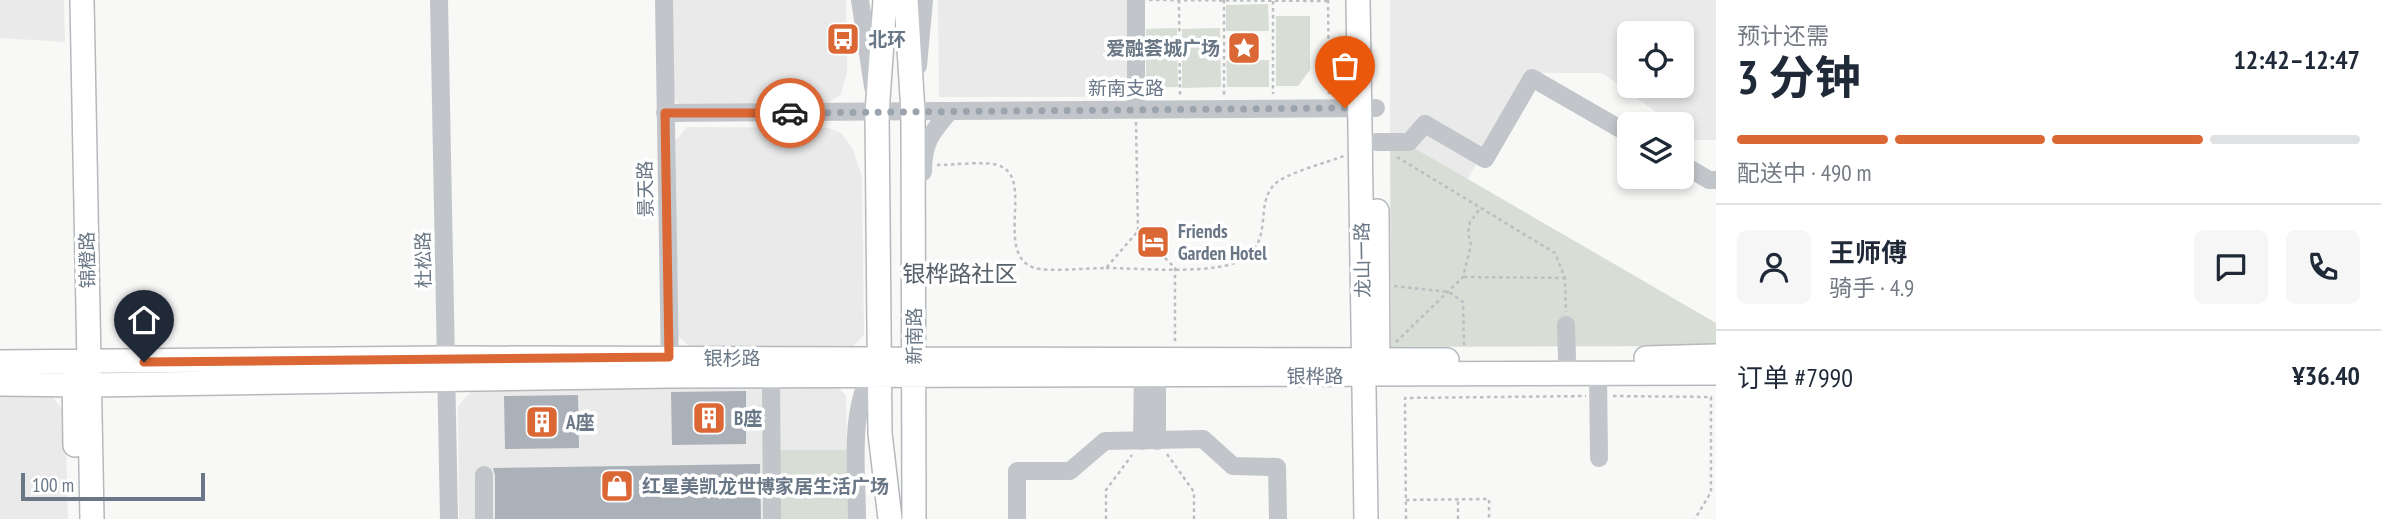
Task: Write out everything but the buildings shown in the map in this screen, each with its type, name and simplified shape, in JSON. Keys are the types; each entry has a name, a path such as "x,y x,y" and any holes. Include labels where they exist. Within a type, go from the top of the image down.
{"main road":[{"name":"锦橙路","path":"68,0 82,374 92,519"},
{"name":"锦橙路","path":"76,519 82,374 82,0"},
{"name":"新南路","path":"885,0 877,113 876,371 890,519"},
{"name":"新南路","path":"906,0 913,112 914,519"},
{"name":"龙山一路","path":"1358,0 1368,108 1377,145 1375,364 1381,519"},
{"name":"龙山一路","path":"1368,108 1373,0"},
{"name":"银桦路","path":"914,367 1375,364 1716,356"},
{"path":"0,362 82,374"},
{"name":"龙山一路","path":"1366,519 1375,364"},
{"name":"银桦路","path":"1375,364 1598,374 1716,373"},
{"name":"银杉路","path":"82,374 670,367 876,371"},
{"name":"银杉路","path":"670,367 771,377 914,367"},
{"path":"914,367 929,431 930,519"},
{"path":"0,384 82,374"},
{"path":"880,433 880,519"}],"street":[{"name":"杜松路","path":"439,0 449,519"},
{"name":"景天路","path":"664,0 670,367"},
{"name":"新南路","path":"860,0 877,113"},
{"name":"新南路","path":"913,112 924,0"},
{"path":"1136,0 1136,109"},
{"path":"1377,145 1409,142 1425,124 1485,159 1532,78 1617,127"},
{"name":"新南支路","path":"665,113 1368,108"},
{"path":"914,215 923,198 923,151 930,134 950,111"},
{"path":"1694,171 1709,180 1716,180"},
{"path":"1566,325 1567,360"},
{"path":"1149,441 1155,366"},
{"path":"857,519 856,422 860,399 876,371"},
{"path":"1598,374 1599,458"},
{"path":"771,377 772,519"},
{"path":"1017,519 1017,471 1070,471 1105,441 1203,439 1233,466 1277,467 1278,519"},
{"path":"484,475 484,519"}],"path":[{"path":"1136,0 1328,0 1329,108"},
{"path":"1179,0 1180,109"},
{"path":"1224,0 1224,109"},
{"path":"1273,1 1273,108"},
{"path":"1106,268 1138,231 1136,109"},
{"path":"923,165 998,164 1007,170 1014,180 1016,245 1023,261 1035,268 1222,267 1245,257 1258,243 1264,224 1266,197 1274,184 1377,145 1555,253 1565,278 1566,325"},
{"path":"1375,364 1463,277 1471,245 1468,233 1470,222 1480,209"},
{"path":"1138,231 1175,268"},
{"path":"1155,366 1175,268"},
{"path":"1463,277 1565,278"},
{"path":"1391,285 1449,292 1463,302 1464,346"},
{"path":"1405,398 1406,519"},
{"path":"1106,519 1106,490 1149,441 1194,492 1194,519"},
{"path":"1458,499 1458,519"},
{"path":"1406,500 1489,499 1489,519"}],"shaded area":[{"path":"0,0 64,0 65,42 0,38"},
{"path":"670,0 846,0 847,72 841,94 825,105 680,105 672,97"},
{"path":"938,0 1143,0 1143,97 939,97"},
{"path":"1390,0 1716,0 1716,140 1694,140 1694,112 1656,112 1637,98 1694,98 1694,21 1617,21 1617,84 1602,73 1528,73 1467,180 1390,134"},
{"path":"1268,4 1269,31 1226,31 1226,5"},
{"path":"1276,16 1310,16 1310,70 1298,86 1276,86"},
{"path":"1177,28 1178,87 1146,88 1146,29"},
{"path":"1220,28 1221,87 1182,88 1182,29"},
{"path":"1269,60 1269,87 1227,87 1226,61"},
{"path":"687,127 828,128 841,133 852,148 862,176 864,335 852,348 690,347 677,335 675,141"},
{"path":"1390,134 1716,323 1716,346 1391,347"},
{"path":"835,384 846,396 847,450 776,450 776,519 459,519 458,406 474,388"},
{"path":"0,395 52,397 65,412 68,519 0,519"},
{"path":"776,450 847,450 849,519 776,519"}],"way so far":[{"path":"790,113 1345,108"}],"place":[{"name":"北环","path":"843,39"},
{"name":"爱融荟城广场","path":"1244,48"},
{"name":"Friends Garden Hotel","path":"1153,242"},
{"name":"B座","path":"709,418"},
{"name":"A座","path":"542,422"},
{"name":"红星美凯龙世博家居生活广场","path":"617,486"}],"district":[{"name":"银桦路社区","path":"960,273"}],"route":[{"path":"144,362 669,357 665,113 790,113"}]}
